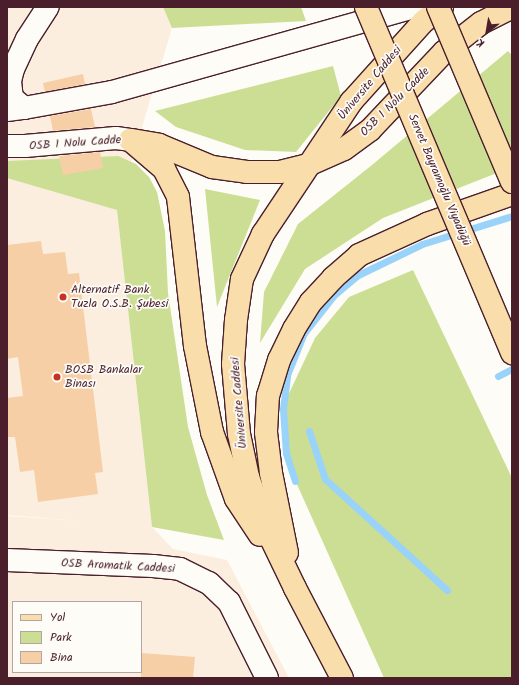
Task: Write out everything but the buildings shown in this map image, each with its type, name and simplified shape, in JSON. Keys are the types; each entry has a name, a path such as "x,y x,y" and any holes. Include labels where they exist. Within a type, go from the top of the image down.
{"main road":[{"name":"Servet Bayramoğlu Viyadüğü","path":"366,7 512,353"},
{"path":"438,7 512,182"},
{"name":"Üniversite Caddesi","path":"342,678 295,588 264,524 248,477 239,434 233,364 236,320 242,279 263,234 351,102 424,21 442,7"},
{"name":"OSB 1 Nolu Cadde","path":"130,140 160,145 212,167 247,172 280,172 308,165 344,149 370,130 444,52 481,23 503,12"},
{"path":"130,140 164,169 178,197 195,346 212,432 236,499 295,588"},
{"path":"295,588 270,472 266,432 268,396 279,360 294,328 311,302 359,255 427,224 512,194"}],"street":[{"path":"48,7 27,39 13,69 10,81 12,98 16,109 112,92 415,7"},
{"path":"7,57 27,39"},
{"name":"OSB 1 Nolu Cadde","path":"7,146 25,146 116,138 130,140"},
{"name":"OSB Aromatik Caddesi","path":"7,560 153,566 180,569 209,583 229,602 267,678"}],"shaded area":[{"path":"7,7 163,7 172,28 117,210 152,527 173,549 227,560 289,678 7,678 7,516 81,521 7,515"}],"green space":[{"path":"163,7 301,7 306,21 172,28"},
{"path":"508,51 512,55 512,167 383,218 305,269 260,343 264,292 298,224 372,165"},
{"path":"333,66 341,96 296,152 245,150 176,127 155,111"},
{"path":"118,156 136,164 149,177 157,192 165,231 168,293 188,427 207,495 224,540 152,527 117,210 7,178 7,161"},
{"path":"205,189 260,200 217,307"},
{"path":"413,270 512,478 512,678 384,678 286,460 285,402 315,338 349,297"}],"waterway":[{"path":"295,481 286,453 283,409 287,375 304,333 334,295 358,275 422,244 512,216"},
{"path":"498,376 512,369"},
{"path":"309,431 325,479 447,590"}],"place":[{"name":"Alternatif Bank Tuzla O.S.B. Şubesi","path":"63,297"},
{"name":"BOSB Bankalar Binası","path":"57,377"}]}
